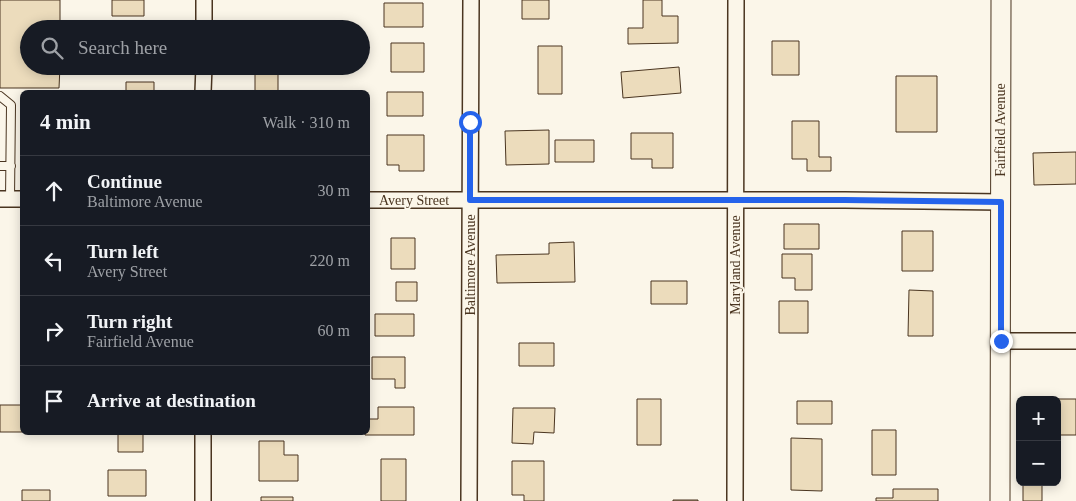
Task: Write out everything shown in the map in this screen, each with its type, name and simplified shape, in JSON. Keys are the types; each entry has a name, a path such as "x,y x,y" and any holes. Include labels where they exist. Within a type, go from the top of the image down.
{"street":[{"path":"204,0 204,20"},
{"name":"Baltimore Avenue","path":"469,501 471,0"},
{"name":"Maryland Avenue","path":"735,501 736,0"},
{"name":"Fairfield Avenue","path":"1000,501 1001,0"},
{"path":"203,90 204,75"},
{"name":"Avery Street","path":"370,200 1001,202"},
{"path":"1001,341 1076,341"},
{"path":"203,435 204,501"}],"lane":[{"path":"0,96 11,104"},
{"path":"0,104 11,104"},
{"path":"11,104 11,199"},
{"path":"0,166 11,166"}],"building":[{"path":"0,0 60,0 60,20 20,20 20,75 60,75 59,88 0,88"},
{"path":"112,0 144,0 144,16 112,16"},
{"path":"522,0 549,0 549,19 522,19"},
{"path":"643,0 662,0 662,16 678,16 678,43 628,44 628,28 643,28"},
{"path":"384,3 423,3 423,27 384,27"},
{"path":"772,41 799,41 799,75 772,75"},
{"path":"391,43 424,43 424,72 391,72"},
{"path":"538,46 562,46 562,94 538,94"},
{"path":"679,67 681,93 623,98 621,72"},
{"path":"255,75 278,75 278,90 255,90"},
{"path":"896,76 937,76 937,132 896,132"},
{"path":"126,82 154,82 154,90 126,90"},
{"path":"387,92 423,92 423,116 387,116"},
{"path":"792,121 819,121 819,157 831,157 831,171 807,171 807,159 792,159"},
{"path":"549,130 549,164 506,165 505,131"},
{"path":"631,133 673,133 673,168 652,168 652,159 631,159"},
{"path":"387,135 424,135 424,171 399,171 399,165 387,165"},
{"path":"555,140 594,140 594,162 555,162"},
{"path":"1076,152 1076,184 1034,185 1033,153"},
{"path":"784,224 819,224 819,249 784,249"},
{"path":"902,231 933,231 933,271 902,271"},
{"path":"391,238 415,238 415,269 391,269"},
{"path":"574,242 575,282 497,283 496,255 549,254 549,243"},
{"path":"782,254 812,254 812,290 795,290 795,278 782,278"},
{"path":"651,281 687,281 687,304 651,304"},
{"path":"396,282 417,282 417,301 396,301"},
{"path":"909,290 933,291 933,336 908,336"},
{"path":"779,301 808,301 808,333 779,333"},
{"path":"375,314 414,314 414,336 375,336"},
{"path":"519,343 554,343 554,366 519,366"},
{"path":"372,357 405,357 405,388 395,388 395,379 372,379"},
{"path":"637,399 661,399 661,445 637,445"},
{"path":"1061,399 1076,399 1076,435 1061,435"},
{"path":"797,401 832,401 832,424 797,424"},
{"path":"0,405 20,405 20,432 0,432"},
{"path":"378,407 414,407 414,435 370,435 370,419 378,419"},
{"path":"513,408 555,408 554,433 534,432 533,444 512,443"},
{"path":"872,430 896,430 896,475 872,475"},
{"path":"118,435 143,435 143,452 118,452"},
{"path":"791,438 822,439 822,491 791,490"},
{"path":"259,441 284,441 284,455 298,455 298,481 259,481"},
{"path":"381,459 406,459 406,501 381,501"},
{"path":"512,461 544,461 544,501 524,501 524,495 512,495"},
{"path":"108,470 146,470 146,496 108,496"},
{"path":"1023,486 1042,486 1042,501 1023,501"},
{"path":"893,489 938,489 938,501 876,501 876,498 893,498"},
{"path":"22,490 50,490 50,501 22,501"},
{"path":"261,497 293,497 293,501 261,501"},
{"path":"698,500 698,501 673,501"}],"route":[{"path":"470,122 470,200 1001,202 1001,341"}]}
